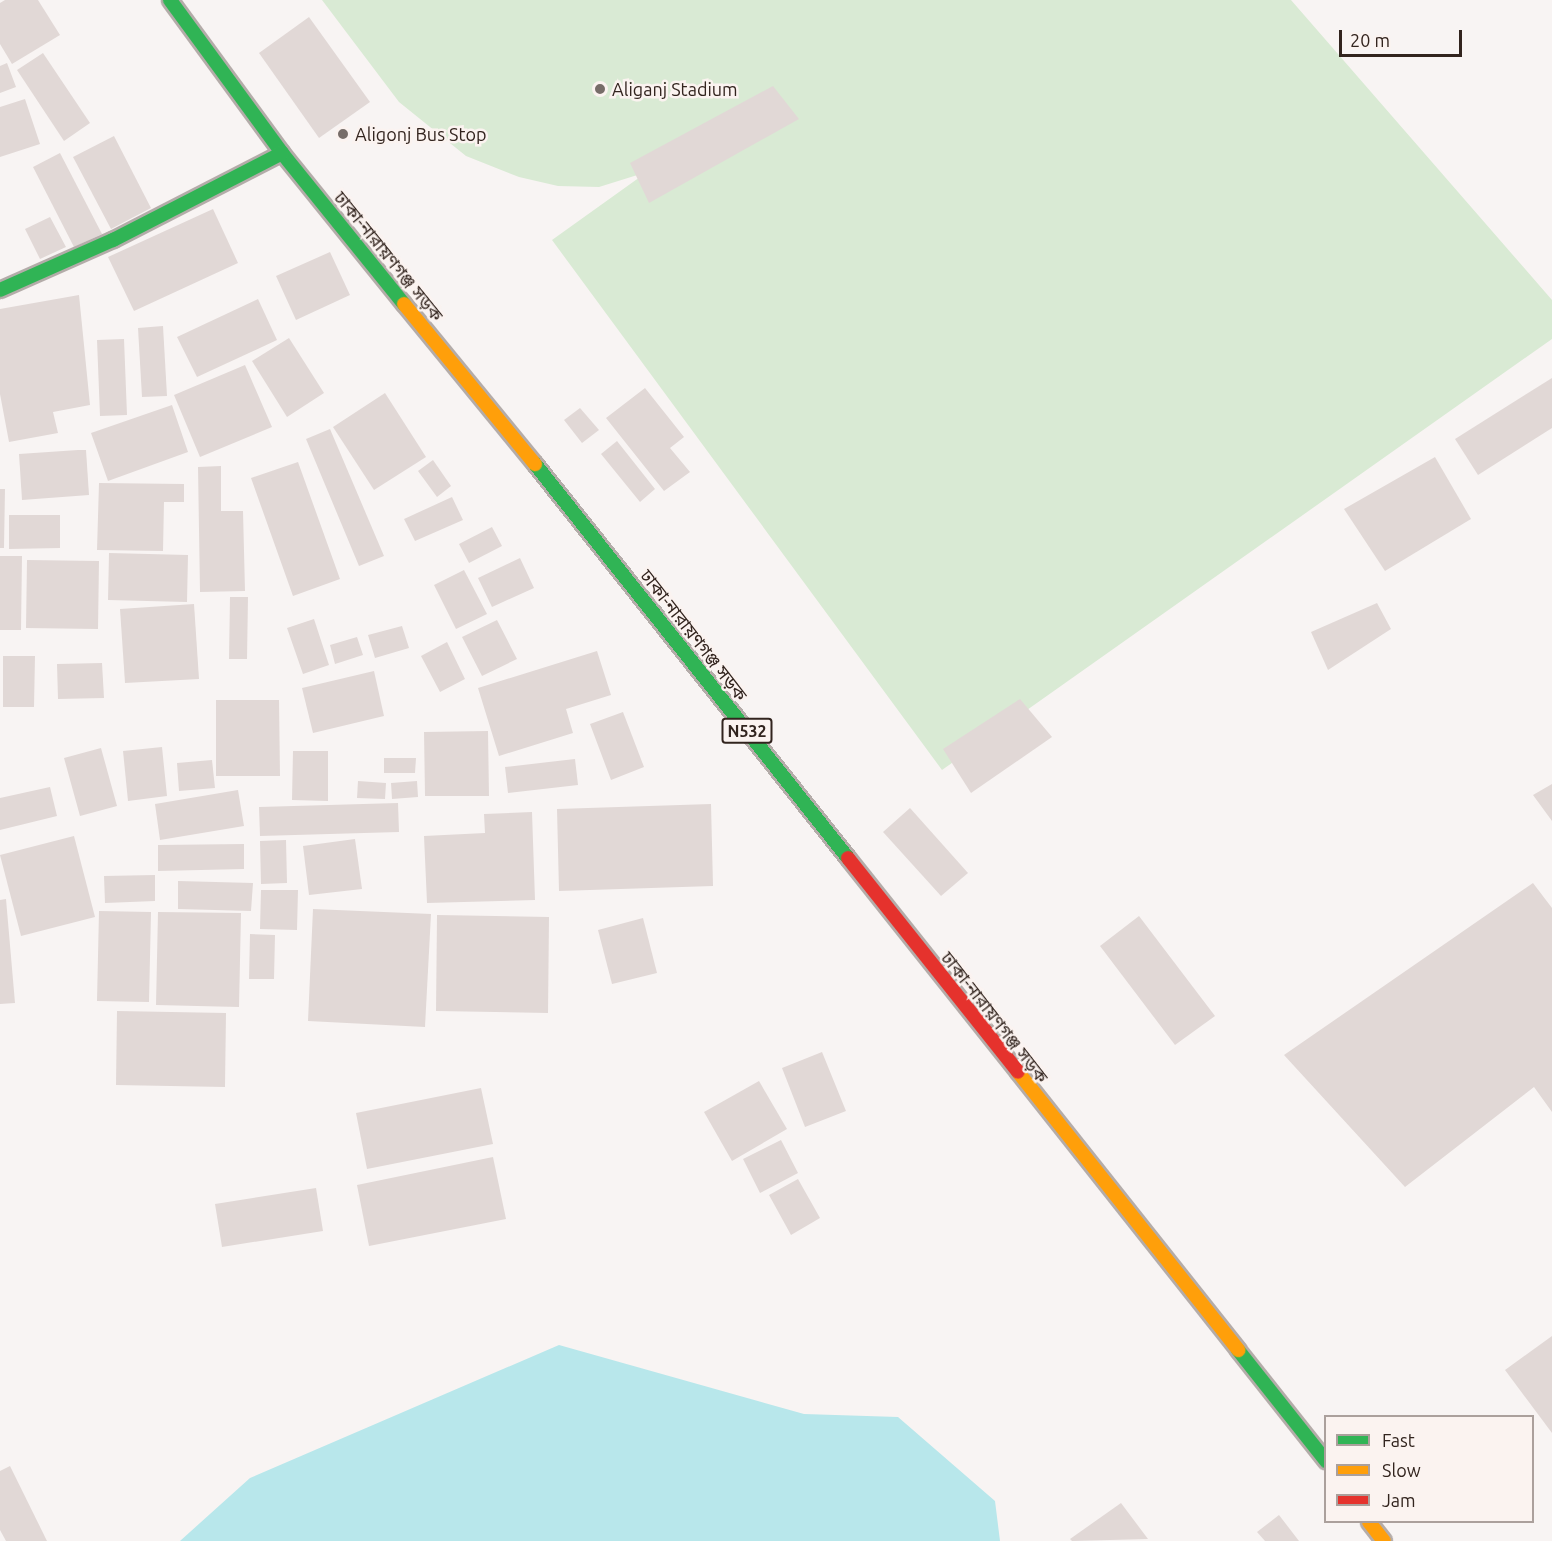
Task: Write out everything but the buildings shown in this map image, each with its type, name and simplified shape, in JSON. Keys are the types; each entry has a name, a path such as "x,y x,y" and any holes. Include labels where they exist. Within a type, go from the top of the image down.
{"main road":[{"name":"ঢাকা-নারায়ণগঞ্জ সড়ক","path":"170,0 282,153 626,576 1324,1458"},
{"path":"0,290 113,240 282,153"},
{"path":"1371,1523 1383,1541"}],"green space":[{"path":"322,0 1291,0 1552,300 1552,339 942,770 552,240 647,172 599,187 558,186 519,177 466,156 399,102"}],"water":[{"path":"559,1345 804,1414 898,1417 995,1501 1000,1541 180,1541 250,1478"}],"traffic: fast":[{"path":"170,0 282,153 404,304"},
{"path":"0,290 113,240 282,153"},
{"path":"535,464 848,858"},
{"path":"1238,1350 1324,1458"}],"traffic: slow":[{"path":"404,304 535,464"},
{"path":"1018,1072 1238,1350"},
{"path":"1370,1523 1384,1541"}],"traffic: jam":[{"path":"848,858 1018,1072"}],"place":[{"name":"Aliganj Stadium","path":"600,89"},
{"name":"Aligonj Bus Stop","path":"343,134"}]}
